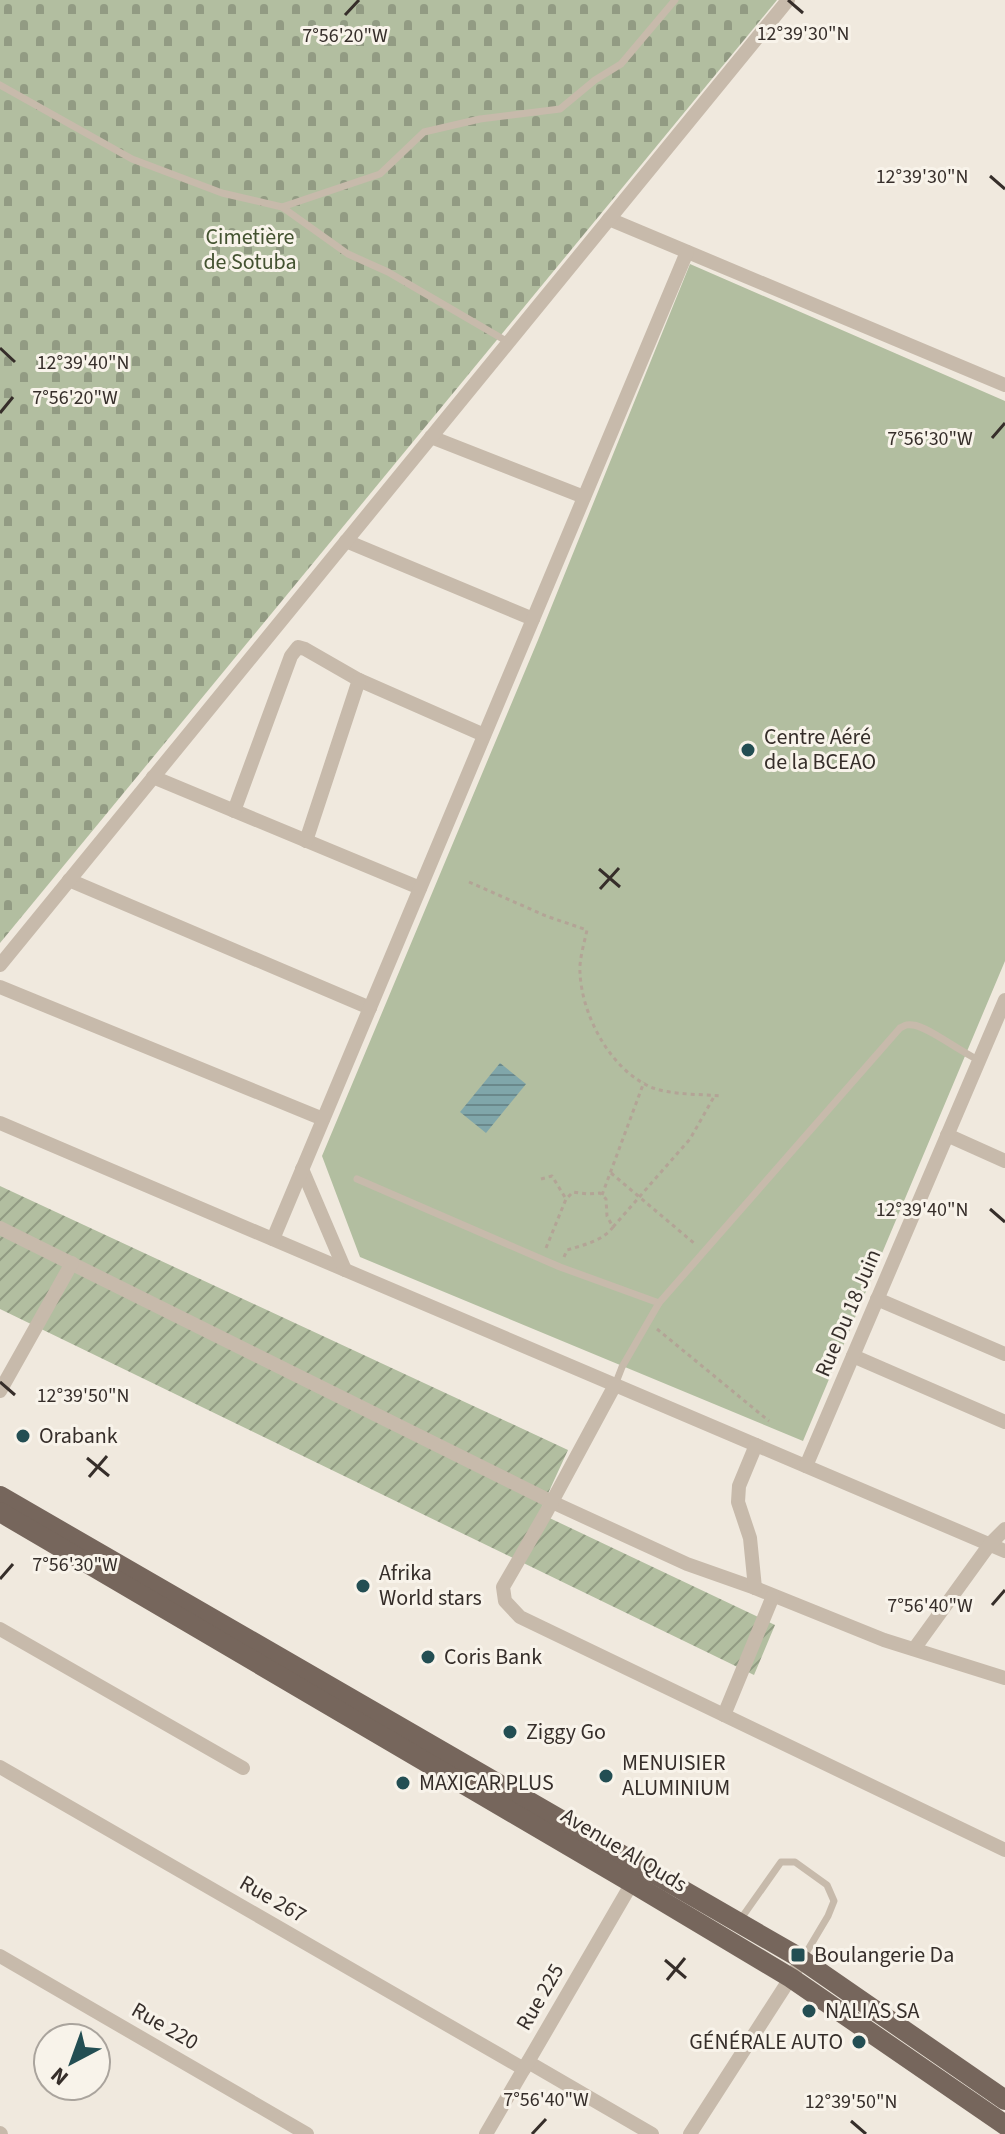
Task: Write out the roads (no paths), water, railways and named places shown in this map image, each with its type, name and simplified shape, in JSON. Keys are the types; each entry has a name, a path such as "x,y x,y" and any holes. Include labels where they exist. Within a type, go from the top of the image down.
{"main road":[{"name":"Avenue Al Quds","path":"0,1496 739,1922 802,1960 1004,2097"},
{"name":"Avenue Al Quds","path":"0,1512 791,1978 1005,2125"}],"street":[{"path":"0,965 788,0"},
{"path":"609,219 1005,385"},
{"path":"273,1239 687,252"},
{"path":"431,437 584,497"},
{"path":"346,541 533,619"},
{"path":"234,811 291,656 298,647 359,680 484,735"},
{"path":"306,841 359,680"},
{"path":"153,777 420,888"},
{"path":"69,880 370,1008"},
{"path":"0,987 323,1119"},
{"name":"Rue Du 18 Juin","path":"806,1466 1005,1000"},
{"path":"0,1123 1005,1551"},
{"path":"947,1135 1005,1161"},
{"path":"302,1169 345,1270"},
{"path":"0,1228 552,1502 687,1564 884,1640 1005,1678"},
{"path":"0,1391 72,1263"},
{"path":"877,1299 1005,1354"},
{"path":"853,1356 1005,1422"},
{"path":"615,1385 503,1587 505,1601 520,1617 1005,1850"},
{"path":"755,1588 750,1538 738,1502 739,1486 756,1445"},
{"path":"914,1649 990,1544 1005,1529"},
{"path":"724,1715 773,1596"},
{"path":"0,1629 243,1768"},
{"name":"Rue 267","path":"0,1767 526,2066 652,2134"},
{"name":"Rue 225","path":"486,2134 632,1883"},
{"name":"Rue 220","path":"0,1956 307,2134"},
{"path":"698,2131 802,1960"}],"lane":[{"path":"282,207 380,174 424,132 480,119 560,109 595,80 621,64 675,0"},
{"path":"0,85 132,159 222,193 282,207 348,254 388,272 508,342"},
{"path":"615,1385 659,1303 900,1028 917,1025 979,1060"},
{"path":"357,1179 560,1267 659,1303"},
{"path":"739,1922 781,1862 795,1862 827,1885 834,1901 802,1960"}],"water":[{"path":"500,1063 526,1084 486,1133 460,1112"}],"place":[{"name":"Centre Aéré de la BCEAO","path":"748,750"},
{"name":"Orabank","path":"23,1436"},
{"name":"Afrika World stars","path":"363,1586"},
{"name":"Coris Bank","path":"428,1657"},
{"name":"Ziggy Go","path":"510,1732"},
{"name":"MENUISIER ALUMINIUM","path":"606,1776"},
{"name":"MAXICAR PLUS","path":"403,1783"},
{"name":"Boulangerie Da","path":"798,1955"},
{"name":"NALIAS SA","path":"809,2011"},
{"name":"GÉNÉRALE AUTO","path":"859,2042"}],"park label":[{"name":"Cimetière de Sotuba","path":"250,250"}]}
